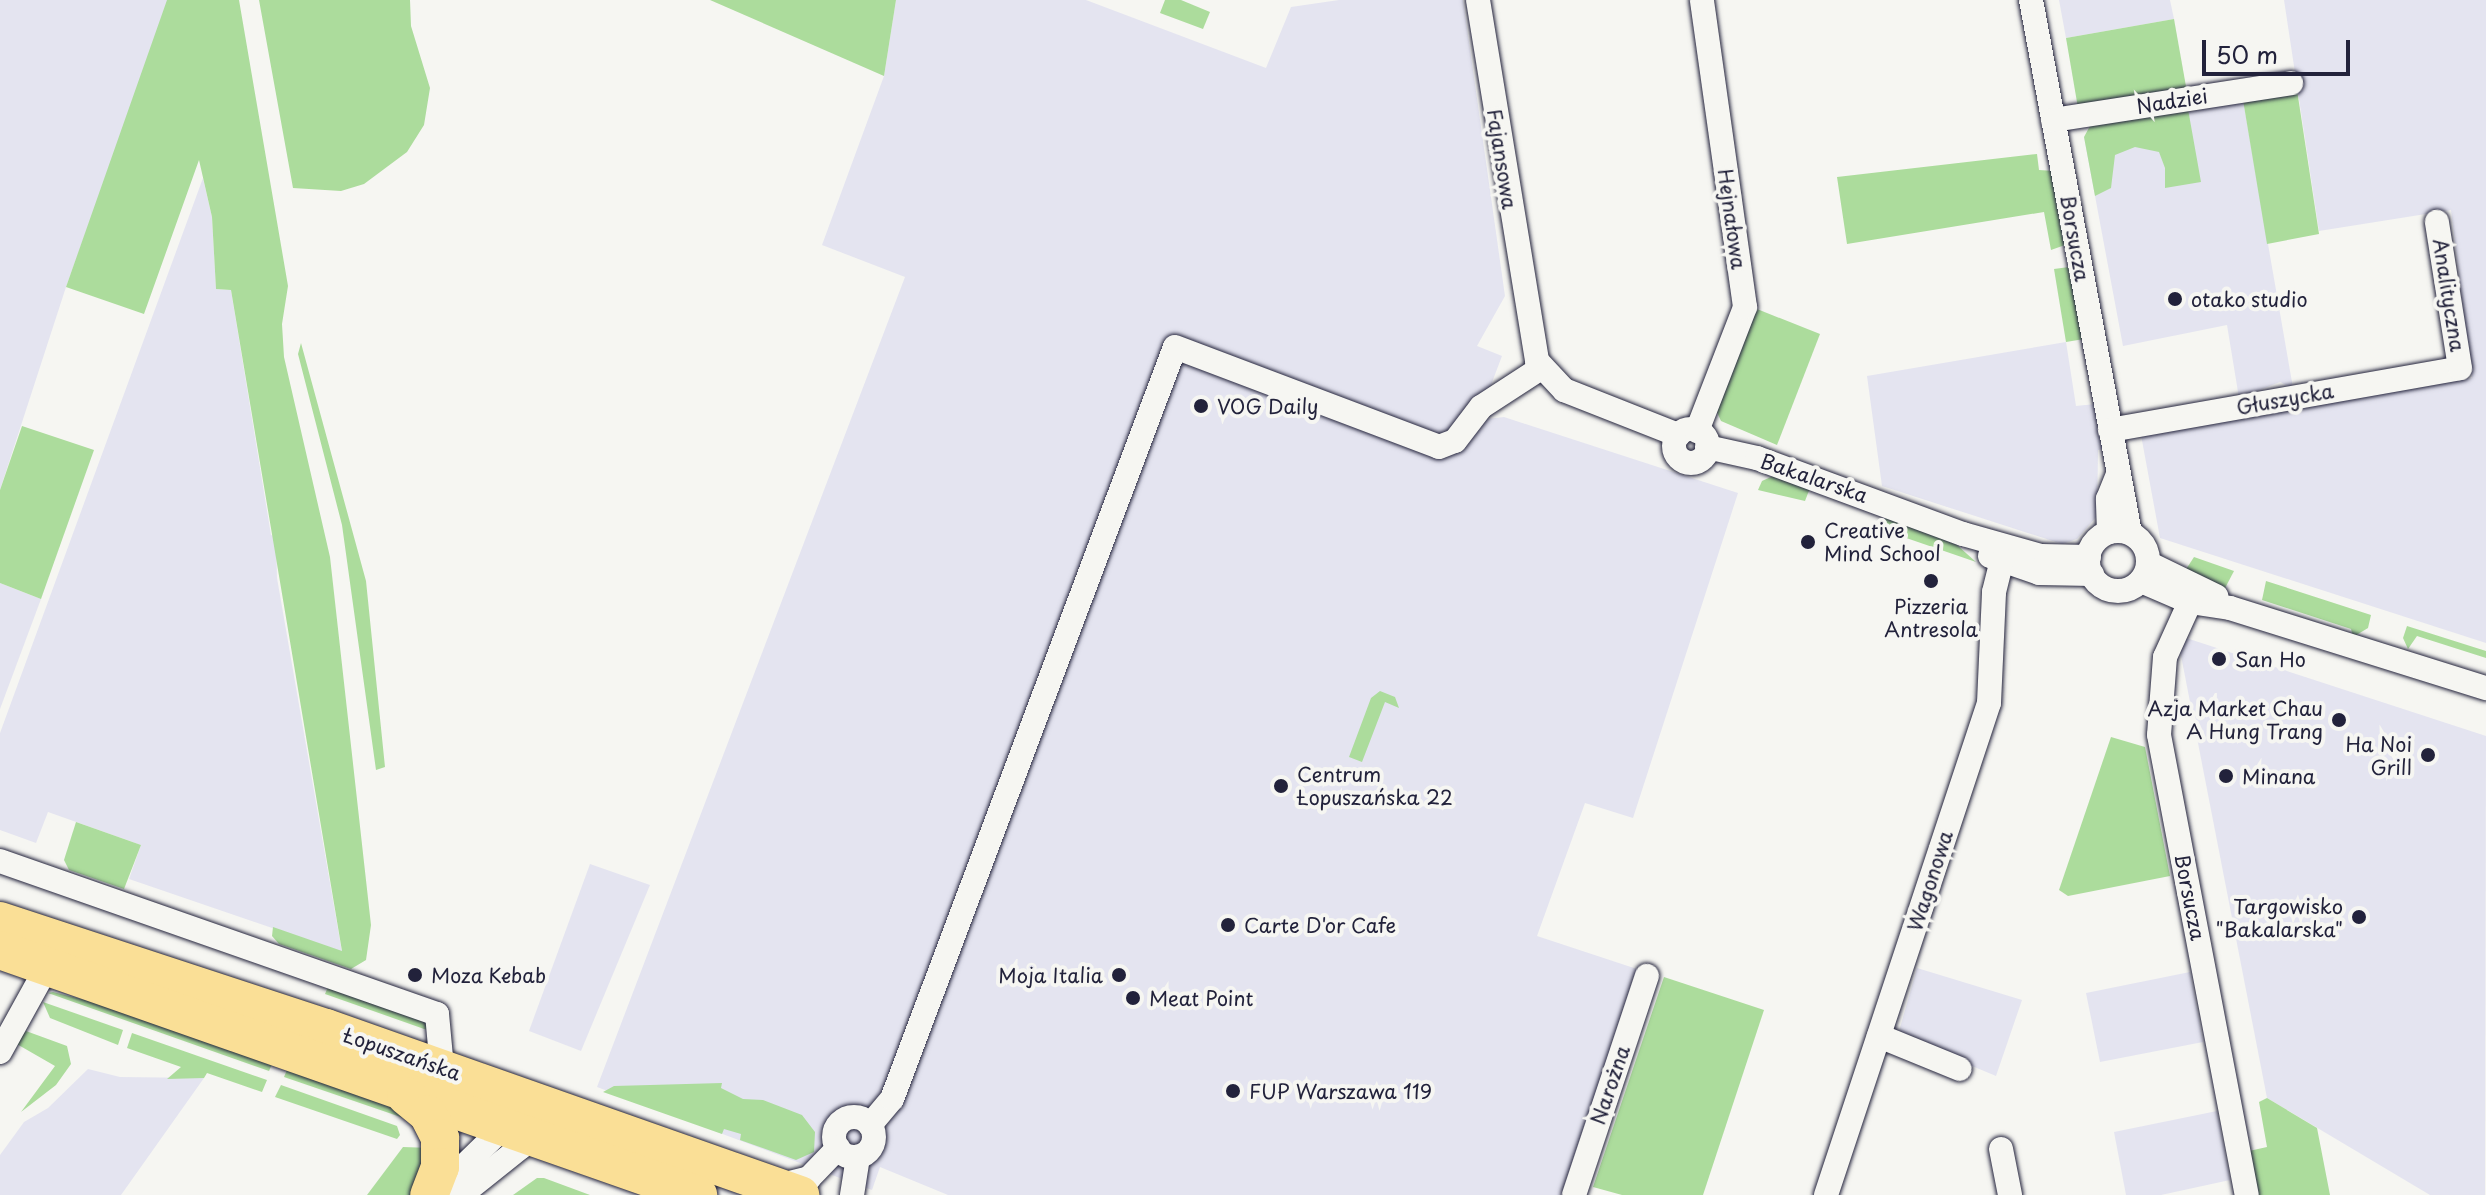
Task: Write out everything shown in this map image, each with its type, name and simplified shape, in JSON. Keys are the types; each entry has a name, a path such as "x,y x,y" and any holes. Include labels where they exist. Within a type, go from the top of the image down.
{"main road":[{"name":"Łopuszańska","path":"0,921 442,1068 523,1121 698,1195"},
{"name":"Łopuszańska","path":"0,950 397,1089 789,1191"},
{"path":"397,1089 428,1114 440,1138 440,1167 432,1195"}],"street":[{"name":"Fajansowa","path":"1478,0 1526,318 1541,368"},
{"name":"Hejnałowa","path":"1694,438 1745,307 1702,0"},
{"name":"Borsucza","path":"2031,0 2110,430 2117,477 2108,499 2120,533"},
{"name":"Nadziei","path":"2053,120 2291,83"},
{"name":"Analityczna","path":"2437,222 2460,368"},
{"path":"870,1125 892,1099 1175,347 1439,447 1455,441 1481,407 1541,368"},
{"name":"Bakalarska","path":"1541,368 1564,390 1694,438 1963,534 2090,566"},
{"name":"Głuszycka","path":"2110,430 2460,368"},
{"path":"2120,533 2143,544 2145,572 2115,591 2090,566 2095,542 2120,533"},
{"name":"Bakalarska","path":"1963,534 1979,551 2039,573 2090,566"},
{"name":"Wagonowa","path":"1826,1195 1989,703 1994,592 2002,561"},
{"path":"2145,572 2190,602 2230,608"},
{"path":"2145,572 2230,608 2486,688"},
{"name":"Borsucza","path":"2190,602 2165,657 2159,735 2247,1195"},
{"path":"0,861 437,1014 442,1068"},
{"path":"0,1052 10,1014 47,967"},
{"name":"Narożna","path":"1574,1195 1647,976"},
{"path":"1879,1036 1960,1069"},
{"path":"789,1191 848,1152 873,1142 870,1125 858,1118 842,1121 834,1137 848,1152 852,1195"},
{"path":"432,1195 523,1121"},
{"path":"461,1195 523,1121"},
{"path":"2001,1149 2010,1195"}],"shaded area":[{"path":"0,0 167,0 168,6 66,287 0,490"},
{"path":"896,0 1086,0 1266,68 1291,7 1339,0 1463,0 1505,296 1477,346 1502,356 1475,427 1487,419 1504,417 1738,493 1633,818 1585,803 1537,936 1643,971 1562,1195 948,1195 880,1167 872,1190 597,1087 905,277 822,245 884,76"},
{"path":"2059,0 2170,0 2174,19 2066,38"},
{"path":"2284,0 2486,0 2486,643 2160,538 2141,435 2472,378 2451,210 2319,231"},
{"path":"2243,100 2293,388 2280,382 2239,398 2227,325 2123,346 2084,137"},
{"path":"203,178 212,217 216,289 231,290 271,535 276,537 277,578 342,952 129,879 141,845 48,812 36,843 0,830 0,733"},
{"path":"2066,342 2076,406 2095,404 2104,449 2098,450 2097,516 2077,539 2062,544 1882,486 1867,376"},
{"path":"0,583 41,599 0,709"},
{"name":"Targowisko \"Bakalarska\"","path":"2177,635 2486,736 2485,1195 2430,1195 2267,1098"},
{"path":"590,864 650,885 581,1051 529,1031"},
{"path":"1917,968 2022,1000 1996,1076 1898,1035"},
{"path":"2190,972 2203,1042 2100,1062 2086,993"},
{"path":"88,1069 120,1077 204,1078 121,1195 0,1195 0,1155 24,1122 48,1108"},
{"path":"2217,1111 2230,1180 2161,1195 2126,1195 2114,1132"}],"green space":[{"path":"167,0 239,0 288,286 282,324 284,357 330,557 371,925 366,960 351,969 279,944 272,936 273,927 342,951 231,290 216,289 212,217 199,160 144,314 66,287"},
{"path":"259,0 410,0 411,26 430,88 424,125 407,152 364,184 341,191 293,188"},
{"path":"710,0 896,0 884,76"},
{"path":"1165,0 1181,0 1210,12 1203,29 1160,13"},
{"path":"2174,19 2187,92 2078,108 2066,38"},
{"path":"2297,90 2319,234 2267,244 2243,100"},
{"path":"2188,109 2201,182 2165,188 2165,168 2159,152 2135,147 2115,155 2111,188 2095,196 2084,137 2091,124"},
{"path":"2037,154 2039,170 2054,171 2065,245 2051,250 2044,212 1847,244 1837,177"},
{"path":"2069,267 2084,339 2066,342 2054,269"},
{"path":"1757,309 1820,334 1777,445 1721,421 1716,410"},
{"path":"301,343 366,581 385,767 376,770 342,525 298,354"},
{"path":"22,426 94,450 41,599 0,583 0,490"},
{"path":"1773,476 1810,488 1805,501 1758,490 1762,481"},
{"path":"1886,515 1957,545 1976,562 1883,530"},
{"path":"2194,557 2234,571 2223,592 2183,574"},
{"path":"2266,581 2371,615 2368,628 2353,637 2351,629 2262,600"},
{"path":"2407,626 2486,651 2486,658 2417,636 2408,649 2403,638"},
{"path":"1380,691 1395,697 1399,708 1385,702 1362,762 1349,757 1371,698"},
{"path":"2111,737 2145,747 2170,876 2068,896 2059,890"},
{"path":"76,822 141,845 124,889 69,870 64,860"},
{"path":"1664,977 1764,1010 1703,1195 1622,1195 1593,1187"},
{"path":"328,987 425,1021 427,1030 325,994"},
{"path":"48,993 141,1014 273,1062 269,1071"},
{"path":"43,1002 123,1030 118,1045 50,1018"},
{"path":"26,1031 67,1046 71,1064 56,1085 21,1112 55,1066 15,1043"},
{"path":"132,1033 267,1080 262,1092 207,1073 204,1078 167,1079 181,1067 127,1048"},
{"path":"289,1065 386,1098 424,1125 284,1077"},
{"path":"722,1083 721,1088 743,1099 763,1100 802,1115 815,1132 814,1152 796,1160 740,1140 741,1134 724,1129 722,1134 603,1092 614,1086"},
{"path":"281,1085 397,1126 400,1135 397,1139 275,1097"},
{"path":"2267,1098 2317,1128 2330,1195 2257,1195 2249,1151 2267,1147 2259,1102"},
{"path":"403,1147 431,1148 415,1195 367,1195"},
{"path":"537,1178 544,1178 590,1195 513,1195"}],"place":[{"name":"otako studio","path":"2175,299"},
{"name":"VOG Daily","path":"1201,406"},
{"name":"Creative Mind School","path":"1808,542"},
{"name":"Pizzeria Antresola","path":"1931,581"},
{"name":"San Ho","path":"2219,659"},
{"name":"Azja Market Chau A Hung Trang","path":"2339,720"},
{"name":"Ha Noi Grill","path":"2428,755"},
{"name":"Minana","path":"2226,776"},
{"name":"Centrum Łopuszańska 22","path":"1281,786"},
{"name":"Targowisko \"Bakalarska\"","path":"2359,917"},
{"name":"Carte D'or Cafe","path":"1228,925"},
{"name":"Moza Kebab","path":"415,975"},
{"name":"Moja Italia","path":"1119,975"},
{"name":"Meat Point","path":"1133,998"},
{"name":"FUP Warszawa 119","path":"1233,1091"}]}
